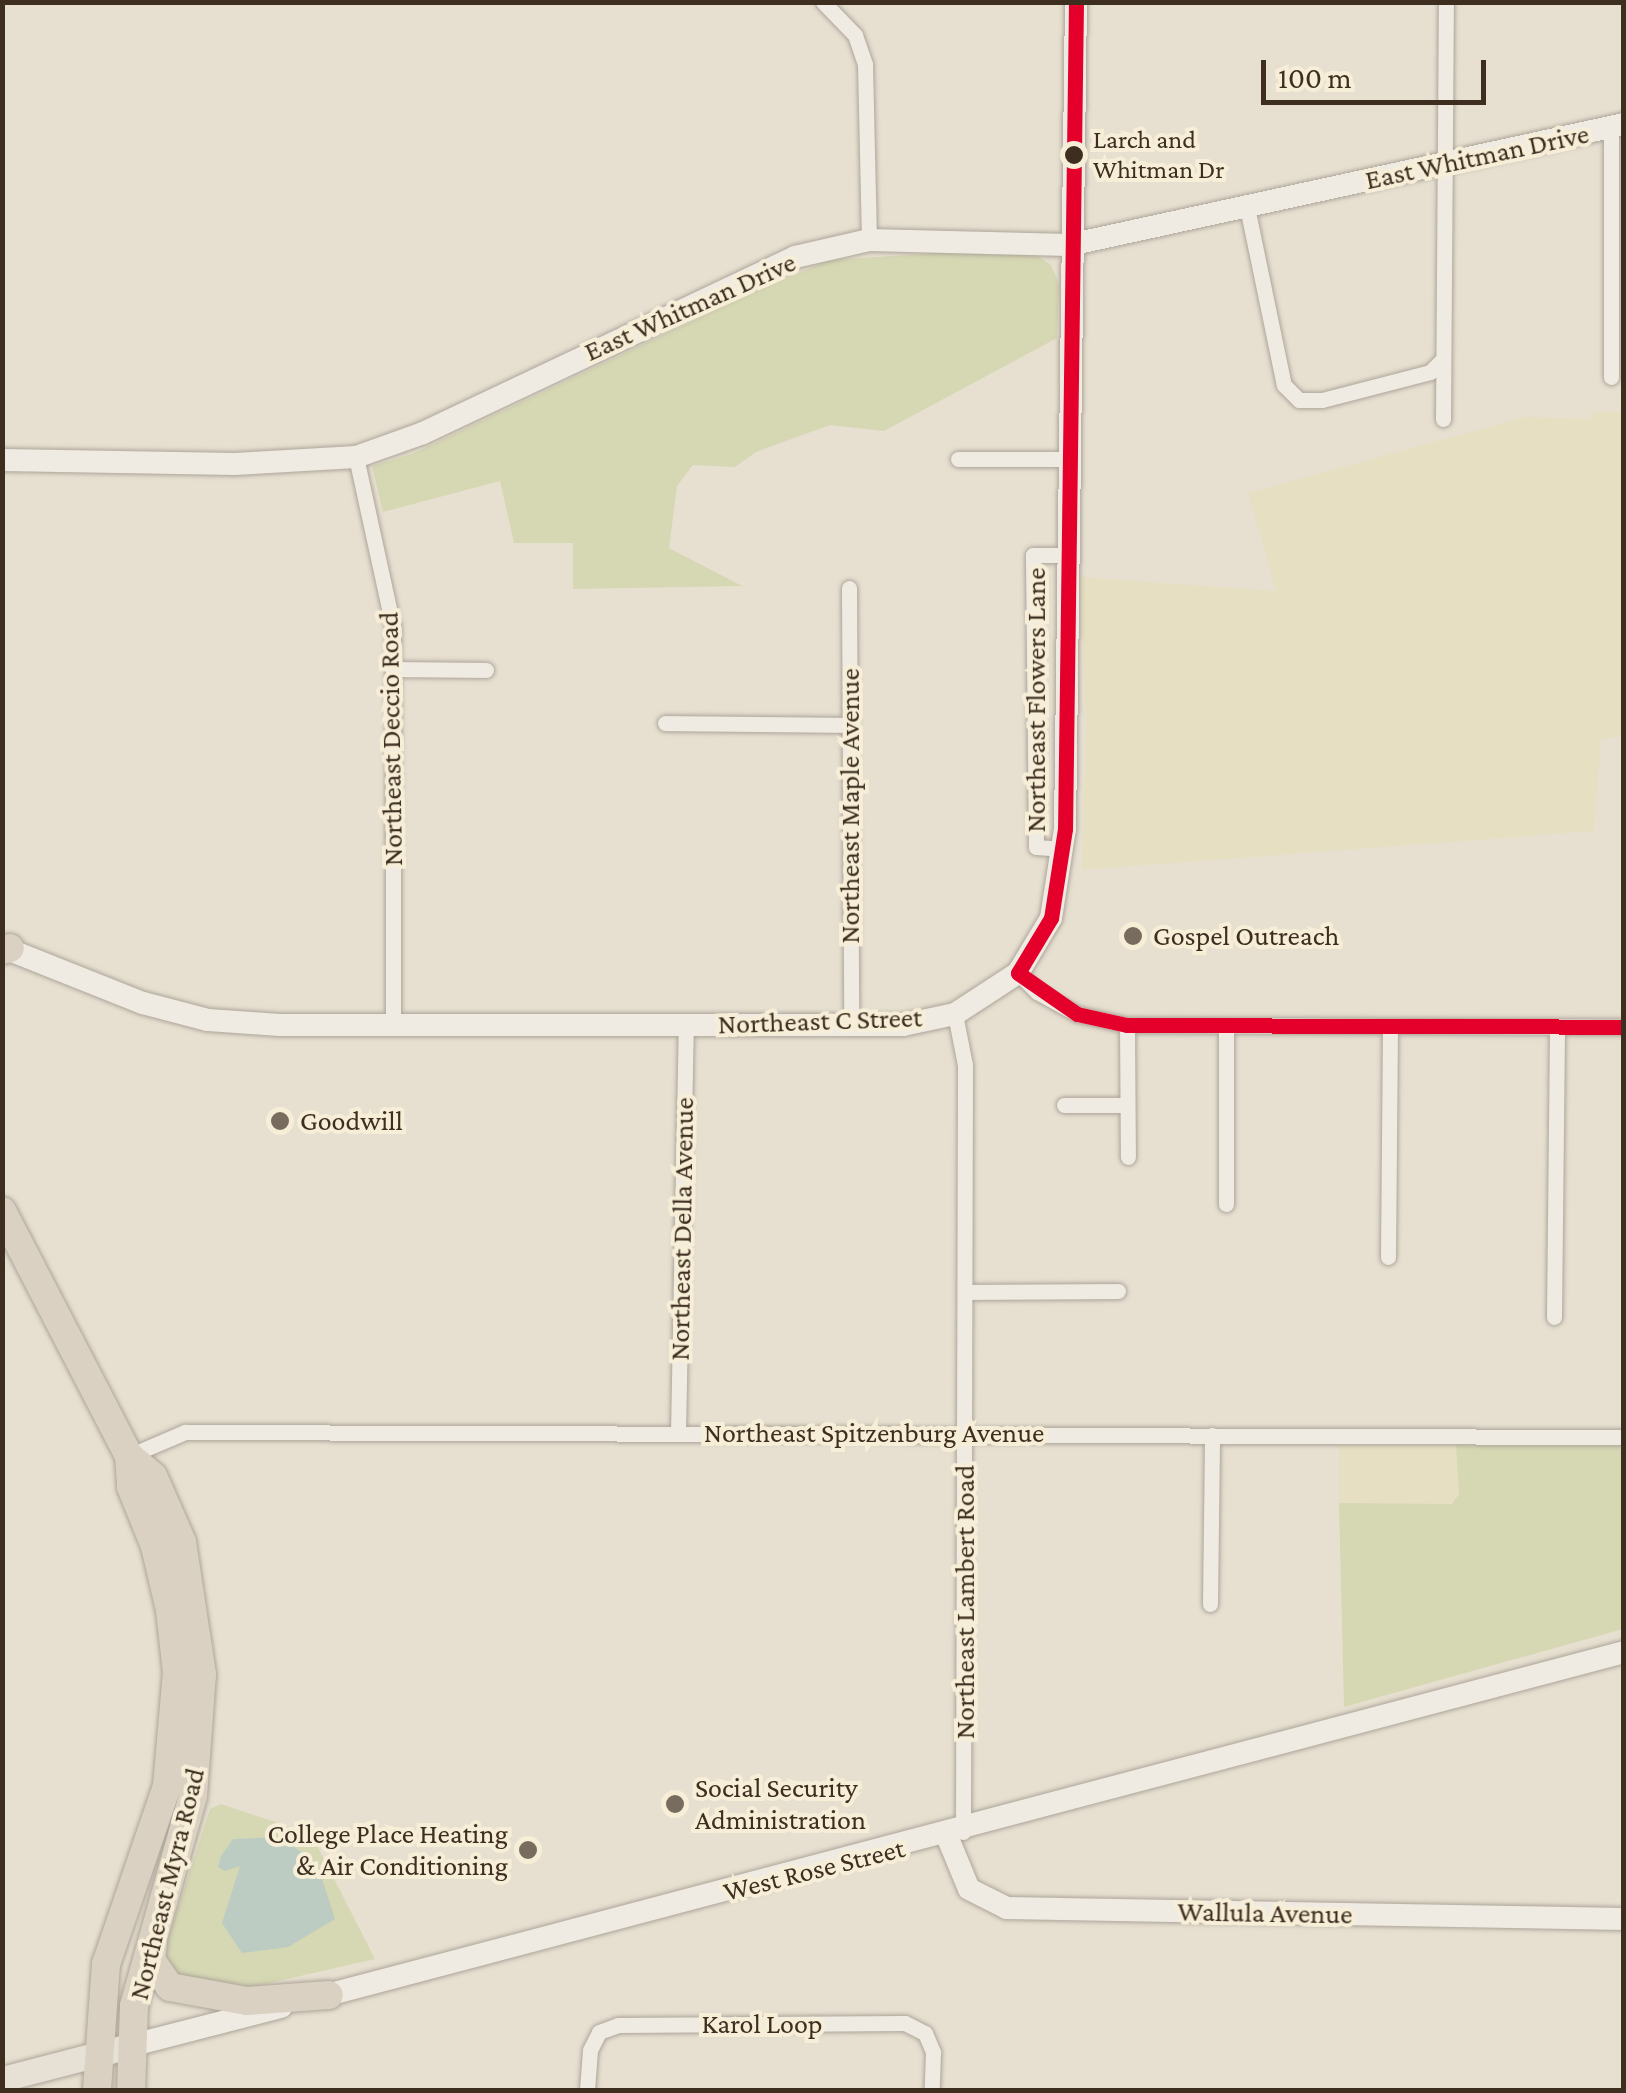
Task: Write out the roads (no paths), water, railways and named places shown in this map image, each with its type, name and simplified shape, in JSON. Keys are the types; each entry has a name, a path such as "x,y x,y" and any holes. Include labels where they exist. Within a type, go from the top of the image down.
{"highway":[{"name":"Northeast Myra Road","path":"2,1210 129,1456 153,1476 182,1542 202,1674 193,1796 140,1970 132,2090"},
{"name":"Northeast Myra Road","path":"97,2090 106,1964 167,1786 176,1732 170,1610 155,1546 131,1487 129,1456"},
{"path":"156,1917 151,1960 170,1987 247,2001 330,1995"}],"main road":[{"path":"1018,973 1051,918 1064,848 1069,245 1076,2"},
{"name":"East Whitman Drive","path":"2,460 234,464 356,457 424,433 795,257 870,240 1069,245 1617,125"},
{"name":"Northeast C Street","path":"5,949 143,1003 208,1020 904,1025 954,1014 1018,973"},
{"name":"West Rose Street","path":"2,2079 955,1834 1624,1652"},
{"name":"Wallula Avenue","path":"955,1834 969,1889 1008,1908 1624,1919"}],"street":[{"path":"823,2 855,35 865,64 870,240"},
{"path":"1443,419 1446,2"},
{"path":"1611,377 1617,125"},
{"path":"1247,207 1284,385 1299,400 1322,400 1430,372 1443,359"},
{"name":"Northeast Deccio Road","path":"356,457 387,580 394,669 393,1024"},
{"path":"958,459 1069,459"},
{"name":"Northeast Flowers Lane","path":"1064,848 1036,847 1033,555 1068,556"},
{"name":"Northeast Maple Avenue","path":"849,588 851,1024"},
{"path":"394,669 486,670"},
{"path":"664,723 850,725"},
{"path":"1018,973 1037,992 1077,1014 1127,1026 1624,1028"},
{"name":"Northeast Lambert Road","path":"954,1014 965,1065 966,1292 955,1834"},
{"name":"Northeast Della Avenue","path":"678,1434 686,1024"},
{"path":"1127,1026 1128,1157"},
{"path":"1226,1027 1226,1204"},
{"path":"1388,1257 1390,1027"},
{"path":"1554,1317 1557,1028"},
{"path":"1064,1105 1127,1105"},
{"path":"966,1292 1118,1291"},
{"name":"Northeast Spitzenburg Avenue","path":"129,1456 186,1432 1624,1437"},
{"path":"1210,1604 1212,1435"},
{"name":"Karol Loop","path":"587,2090 590,2050 599,2032 618,2025 886,2024 925,2033 933,2052 932,2090"}],"place":[{"name":"Larch and Whitman Dr","path":"1074,155"},
{"name":"Gospel Outreach","path":"1133,936"},
{"name":"Goodwill","path":"280,1121"},
{"name":"Social Security Administration","path":"675,1804"},
{"name":"College Place Heating & Air Conditioning","path":"528,1850"}]}
